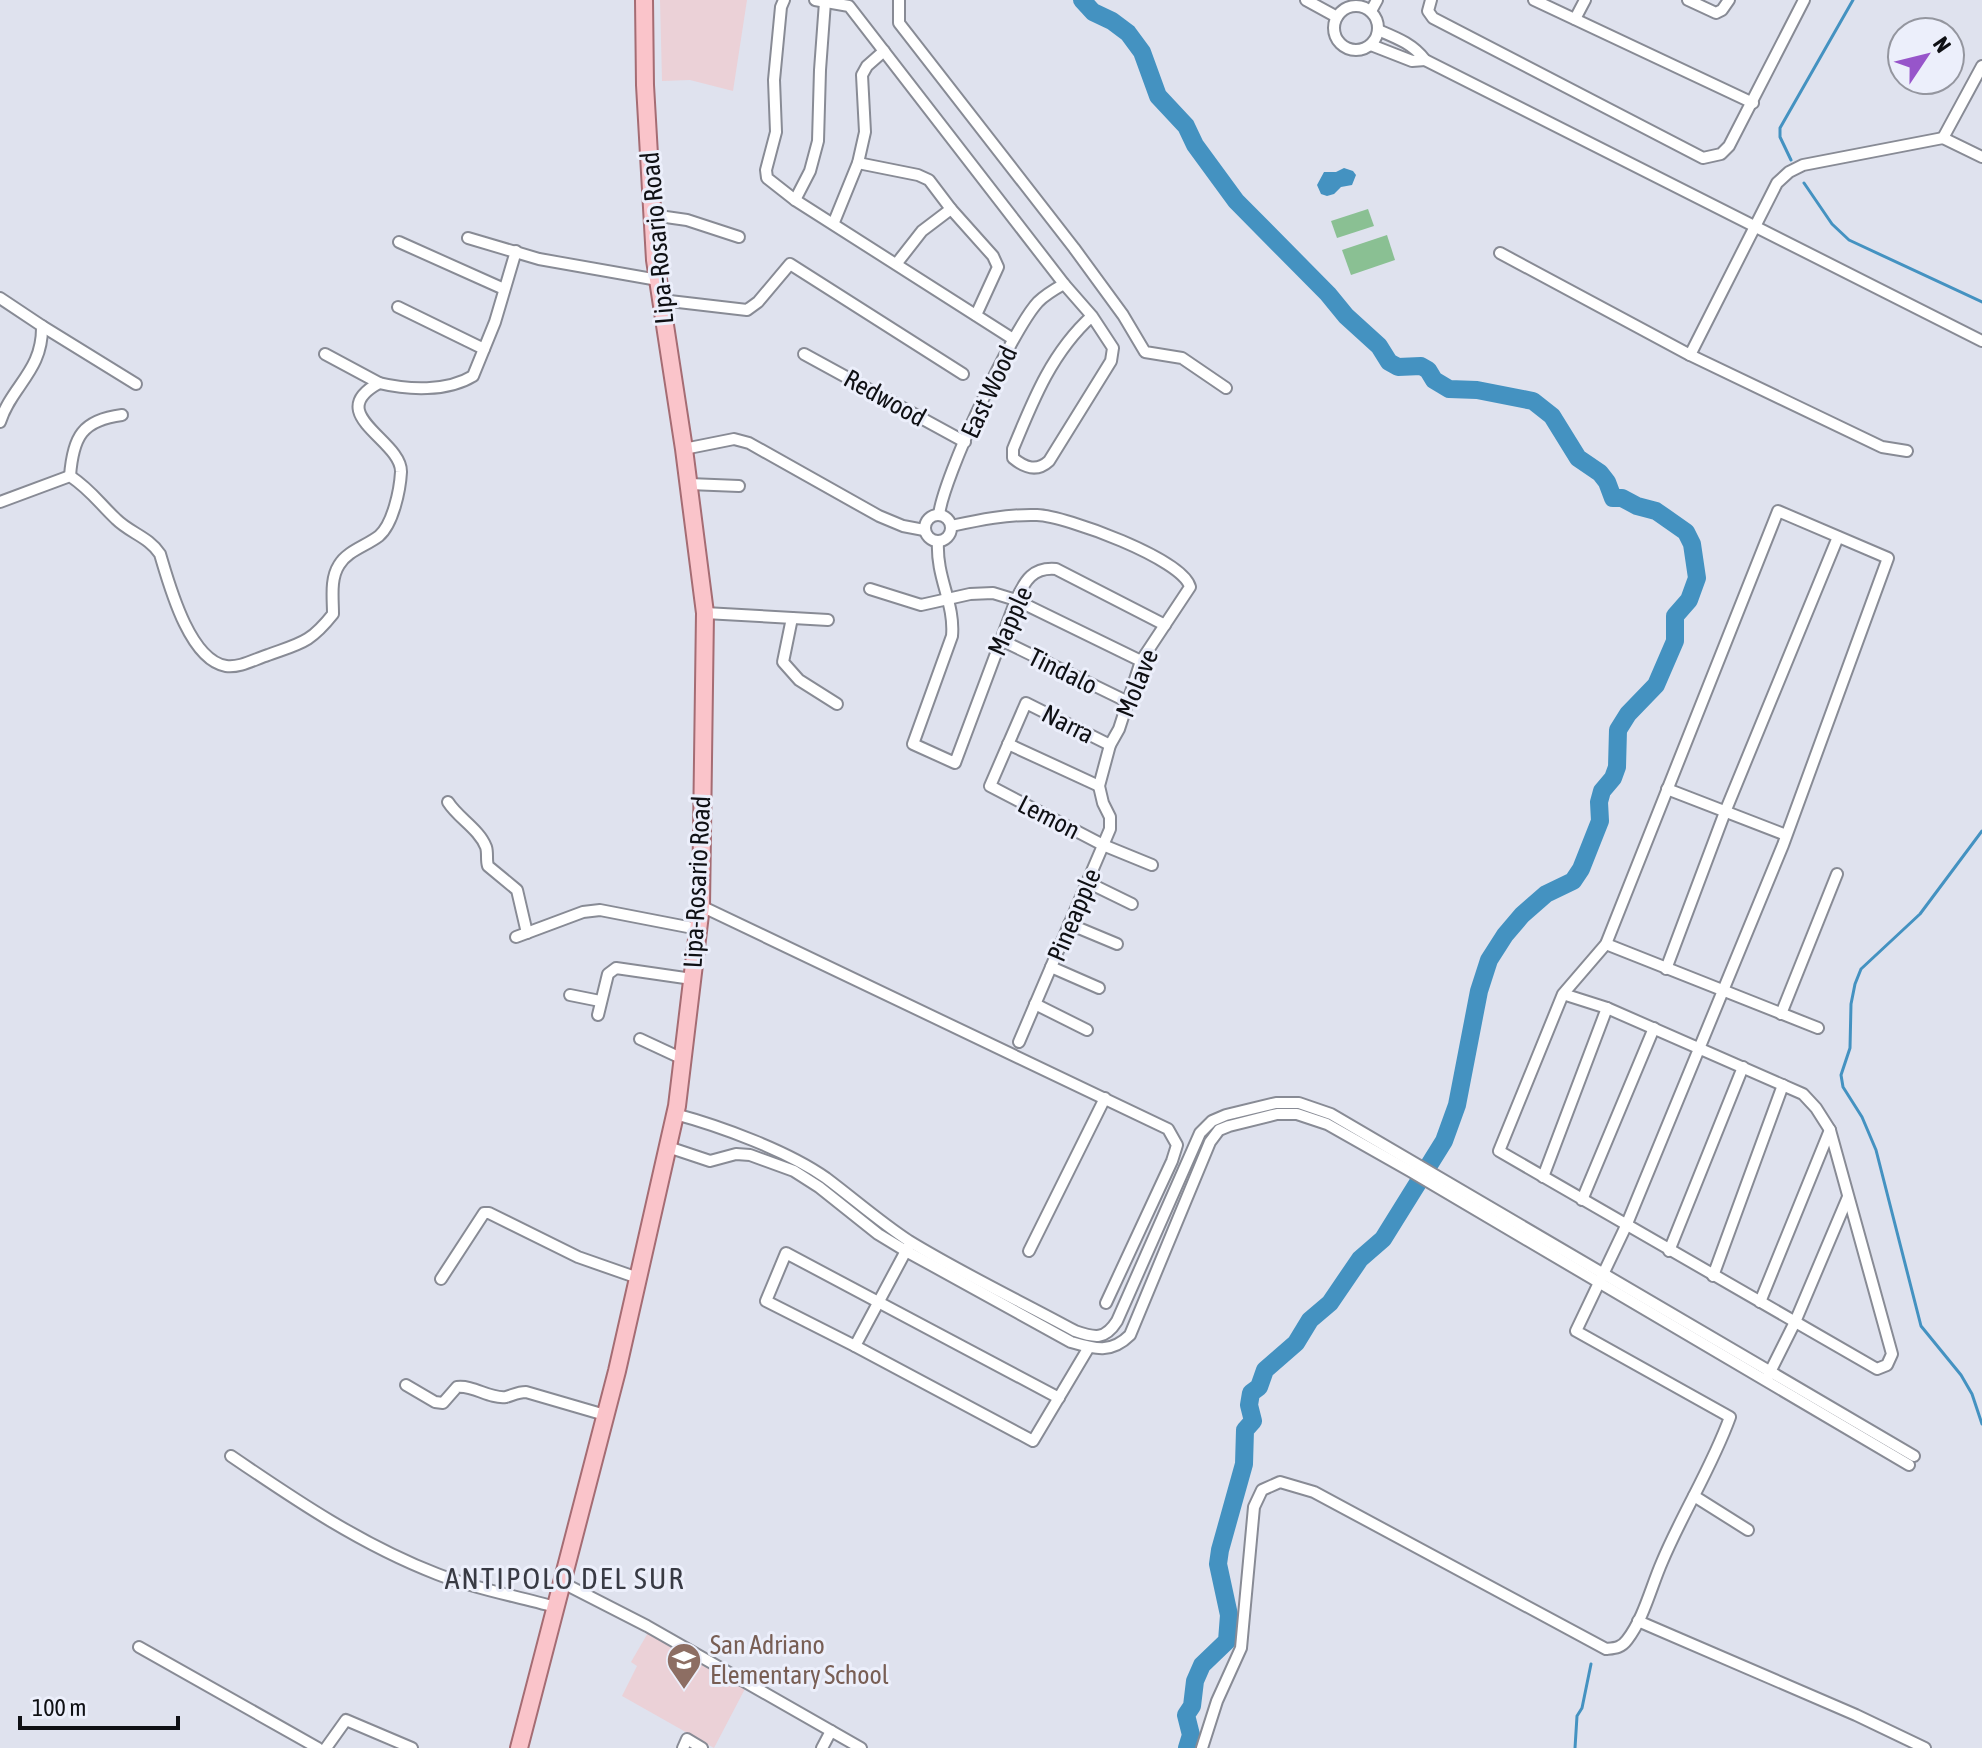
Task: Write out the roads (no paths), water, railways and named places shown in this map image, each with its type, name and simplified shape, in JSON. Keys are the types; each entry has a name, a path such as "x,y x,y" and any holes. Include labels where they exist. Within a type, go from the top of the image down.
{"main road":[{"name":"Lipa-Rosario Road","path":"519,1748 605,1415 668,1147 683,1059 701,906 705,613 658,280 645,85 644,0"}],"street":[{"path":"784,0 774,80 776,132 766,174 795,200 834,222 1013,339"},
{"path":"899,0 899,23 1074,248 1123,315 1145,352 1182,358 1226,388"},
{"path":"1306,0 1337,17"},
{"path":"1371,11 1377,0"},
{"path":"1431,0 1428,11 1433,18 1703,158 1721,154 1729,146 1804,0"},
{"path":"1534,0 1753,103"},
{"path":"1575,19 1585,0"},
{"path":"1688,0 1716,13 1729,0"},
{"path":"795,200 810,171 818,141 820,1 849,6 1092,316 1113,348 1111,361 1049,461 1040,468 1032,469 1018,463 1012,452 1042,381 1072,334 1092,316"},
{"path":"1371,45 1378,30 1375,17 1361,3 1347,8 1337,17 1334,30 1345,47 1358,50 1371,45 1412,61 1425,60"},
{"path":"1378,30 1408,43 1425,60 1982,341"},
{"path":"834,222 858,163 865,132 862,75 884,51"},
{"path":"1943,138 1982,66"},
{"path":"1690,355 1777,183 1789,172 1803,165 1943,138 1982,157"},
{"path":"858,163 929,180 998,263 976,315"},
{"path":"897,263 922,231 951,209"},
{"path":"652,215 687,220 739,237"},
{"path":"468,238 539,259 658,280"},
{"path":"399,242 504,289"},
{"path":"325,354 379,383 408,388 466,380 476,371 516,251"},
{"path":"1500,253 1690,355 1882,447 1907,451"},
{"path":"661,300 747,310 758,302 790,264 963,374"},
{"name":"East Wood","path":"939,515 940,503 965,442 1013,339 1039,302 1064,284"},
{"path":"0,298 136,384"},
{"path":"398,307 484,349"},
{"path":"0,422 41,351 42,326"},
{"name":"Redwood","path":"804,354 965,442"},
{"path":"70,476 90,489 117,521 154,544 184,624 208,655 225,666 244,663 306,642 319,632 333,614 332,587 337,567 343,559 387,527 401,471 399,461 359,415 363,397 379,383"},
{"path":"70,476 72,454 80,435 89,424 100,418 122,415"},
{"path":"684,449 734,439 749,443 879,516 903,526 924,530 931,540 938,542 948,537 951,526 949,520 939,515 928,519 924,530"},
{"path":"0,502 70,476"},
{"path":"689,484 739,486"},
{"path":"1202,1748 1217,1701 1241,1648 1254,1507 1262,1490 1280,1482 1314,1492 1606,1649 1618,1648 1626,1642 1638,1621 1663,1559 1720,1446 1730,1417 1576,1331 1626,1226 1699,1048 1722,992 1786,835 1888,558 1778,511 1606,944 1563,994 1499,1151 1626,1226 1669,1251 1877,1369 1887,1365 1892,1354 1830,1130 1816,1108 1803,1094 1743,1067 1699,1048 1654,1028 1607,1008 1563,994"},
{"name":"Molave","path":"951,526 1009,516 1039,515 1074,522 1122,541 1176,568 1188,580 1190,587 1141,661 1119,729 1110,745 1099,786"},
{"path":"1666,969 1725,812 1838,537"},
{"path":"938,542 938,571 947,598"},
{"name":"Mapple","path":"947,598 953,621 952,636 913,744 955,763 1016,600 1033,573 1045,568 1056,569 1165,625"},
{"path":"870,589 921,605 947,598 993,593 1016,600 1141,661"},
{"path":"705,613 828,620"},
{"path":"792,618 783,662 799,680 837,704"},
{"name":"Tindalo","path":"1001,640 1126,701"},
{"name":"Narra","path":"1008,744 1026,703 1110,745"},
{"path":"1008,744 1099,786"},
{"name":"Lemon","path":"1008,744 990,786 1103,845 1152,865"},
{"name":"Pineapple","path":"1019,1042 1110,829 1110,817 1099,786"},
{"path":"1667,789 1786,835"},
{"path":"448,802 487,849 488,866 517,890 522,935 583,912 600,910 698,929"},
{"path":"1781,1014 1837,874"},
{"path":"1087,882 1132,904"},
{"path":"701,906 1160,1124 1174,1136 1177,1145 1106,1303"},
{"path":"1069,924 1117,944"},
{"path":"1606,944 1818,1028"},
{"path":"1051,967 1099,988"},
{"path":"598,1015 608,974 616,968 692,979"},
{"path":"570,995 600,1001"},
{"path":"1035,1004 1087,1030"},
{"path":"1543,1177 1607,1008"},
{"path":"1582,1200 1654,1028"},
{"path":"640,1039 683,1059"},
{"path":"1669,1251 1743,1067"},
{"path":"1713,1276 1783,1085"},
{"path":"1029,1251 1105,1098"},
{"path":"668,1147 710,1161 736,1154 750,1155 794,1171 878,1234 1075,1331 1094,1337 1110,1332 1117,1321 1200,1133 1212,1121 1226,1115 1276,1103 1299,1103 1331,1114 1602,1279 1912,1460"},
{"path":"675,1114 711,1123 799,1161 826,1178 909,1247 1071,1342 1110,1349 1122,1344 1130,1335 1210,1142 1219,1130 1277,1114 1297,1114 1327,1124 1413,1166"},
{"path":"1760,1302 1830,1130"},
{"path":"736,1154 740,1137"},
{"path":"1768,1376 1795,1322 1848,1197"},
{"path":"441,1279 484,1213 578,1257 638,1278"},
{"path":"855,1346 909,1247"},
{"path":"1059,1398 786,1253 766,1301 1033,1441 1059,1398 1089,1347"},
{"path":"406,1385 435,1402 443,1403 457,1387 466,1386 495,1396 526,1392 605,1415"},
{"path":"231,1456 308,1508 371,1545 440,1575 555,1607"},
{"path":"1694,1496 1748,1530"},
{"path":"563,1583 647,1626 861,1748"},
{"path":"1638,1621 1925,1748"},
{"path":"139,1647 318,1748"},
{"path":"326,1748 346,1720 412,1748"},
{"path":"822,1748 831,1731"},
{"path":"683,1748 687,1739 702,1748"}],"water":[{"path":"1344,168 1356,175 1352,185 1341,187 1334,194 1321,194 1317,185 1324,172"}],"waterway":[{"path":"1082,0 1093,12 1128,33 1142,52 1158,96 1186,126 1195,145 1236,201 1346,316 1379,346 1389,362 1398,367 1421,366 1428,370 1434,380 1449,389 1477,390 1533,401 1552,416 1578,458 1600,473 1613,498 1622,498 1656,511 1686,532 1692,544 1697,578 1689,600 1675,616 1675,641 1656,685 1628,714 1618,730 1617,767 1613,778 1602,791 1600,821 1581,869 1573,881 1546,894 1522,915 1489,960 1479,991 1457,1105 1444,1141 1383,1239 1360,1259 1330,1303 1310,1320 1296,1343 1265,1370 1259,1387 1251,1393 1249,1405 1253,1421 1245,1430 1244,1464 1218,1564 1229,1615 1227,1641 1202,1665 1195,1681 1192,1706 1186,1715 1191,1735 1187,1748"},
{"path":"1791,160 1780,137 1780,128 1853,0"},
{"path":"1804,183 1832,224 1849,240 1982,302"},
{"path":"1982,831 1920,914 1861,969 1851,1004 1850,1048 1841,1075 1843,1087 1862,1117 1876,1150 1921,1326 1961,1375 1972,1394 1982,1424"},
{"path":"1575,1748 1577,1716 1582,1708 1591,1664"}],"place":[{"name":"San Adriano Elementary School","path":"684,1691"}],"district":[{"name":"ANTIPOLO DEL SUR","path":"565,1578"}]}
